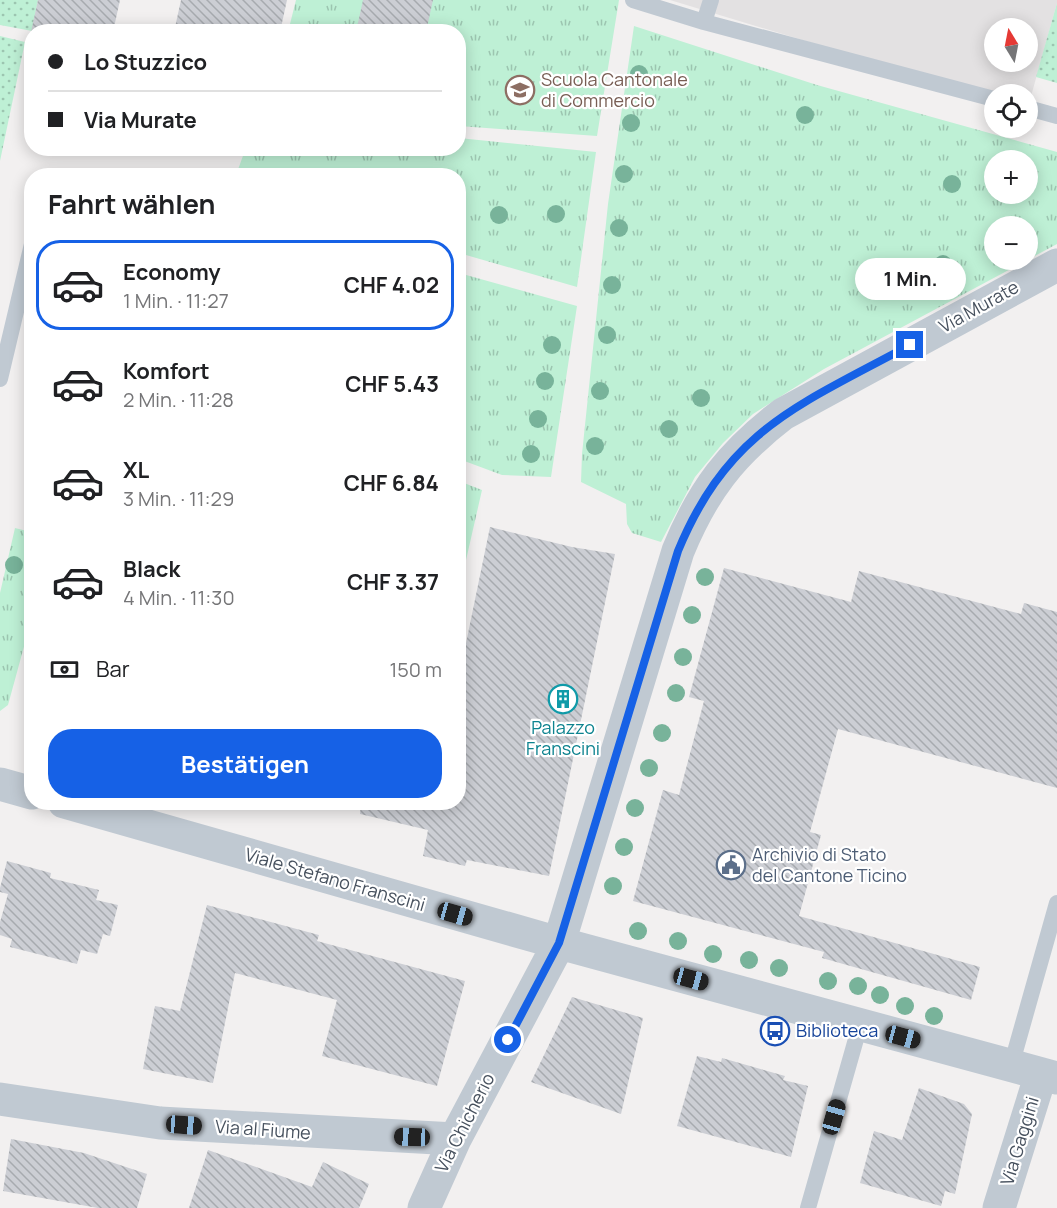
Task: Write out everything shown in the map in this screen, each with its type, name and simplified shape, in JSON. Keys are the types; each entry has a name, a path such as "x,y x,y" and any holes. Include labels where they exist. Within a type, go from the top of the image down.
{"street":[{"name":"Via Murate","path":"559,943 678,551 705,494 724,467 750,439 783,414 1057,265"},
{"path":"0,784 24,791"},
{"name":"Viale Stefano Franscini","path":"92,810 559,943 1036,1073"},
{"name":"Via Chicherio","path":"424,1208 455,1139 559,943"},
{"name":"Via Gaggini","path":"999,1208 1036,1073"},
{"name":"Via al Fiume","path":"0,1099 160,1124 455,1139"}],"lane":[{"path":"633,0 704,22 984,96"},
{"path":"704,22 711,0"},
{"path":"1038,111 1057,116"},
{"path":"0,379 24,278"},
{"path":"1036,1073 1057,903"},
{"path":"808,1208 860,1025"}],"shaded area":[{"path":"670,0 1057,0 1038,71 1038,18 984,18 984,72 1038,72 1034,84 984,84 984,95"}],"green space":[{"path":"0,0 38,0 33,24 24,24 24,30 0,25"},
{"path":"296,0 619,0 597,136 466,127 466,24 290,24"},
{"path":"1057,3 1057,83 1036,77"},
{"path":"634,26 817,85 984,132 984,138 1007,138 1057,152 1057,244 1038,254 1038,216 984,216 984,270 1008,270 824,369 753,414 723,443 695,477 661,542 632,533 627,524 626,504 581,482 608,204"},
{"path":"0,36 24,42 24,47 0,161"},
{"path":"466,139 596,152 577,287 466,255 466,168 239,168 243,156 466,156"},
{"path":"466,275 577,306 551,477 502,475 466,462"},
{"path":"466,484 482,490 466,560"},
{"path":"15,528 24,530 24,647 8,705 0,711 0,593"}],"building":[{"path":"38,0 120,0 115,24 33,24"},
{"path":"181,0 287,0 282,24 176,24"},
{"path":"363,0 433,0 428,24 358,24"},
{"name":"Palazzo Franscini","path":"490,527 572,547 615,554 549,876 467,860 465,866 423,856 428,830 360,814 360,810 466,810 466,643"},
{"path":"724,568 851,602 859,571 1021,614 1024,603 1057,612 1057,788 838,729 810,832 821,835 799,916 980,967 971,1000 822,958 824,952 633,901 663,790 679,795 704,701 689,697"},
{"path":"7,861 51,873 50,878 99,890 96,900 118,905 110,936 103,934 97,954 81,950 77,964 10,947 12,939 0,935 0,922 8,894 0,892 0,888"},
{"path":"207,905 319,935 317,941 465,981 437,1086 322,1056 337,1000 235,973 213,1083 143,1069 155,1006 180,1011"},
{"path":"572,997 643,1018 621,1114 531,1082"},
{"path":"697,1056 721,1062 722,1058 785,1076 783,1080 808,1086 791,1157 677,1126"},
{"path":"919,1088 964,1104 972,1114 955,1194 945,1191 941,1206 860,1183 874,1131 902,1140"},
{"path":"11,1139 84,1153 147,1174 137,1208 98,1208 3,1191"},
{"path":"208,1150 312,1187 323,1162 369,1184 359,1208 189,1208"}],"place":[{"name":"Scuola Cantonale di Commercio","path":"520,90"},
{"name":"Palazzo Franscini","path":"563,699"},
{"name":"Archivio di Stato del Cantone Ticino","path":"731,865"},
{"name":"Biblioteca","path":"775,1031"}],"route":[{"path":"508,1040 550,961 566,924 678,551 690,521 705,494 724,467 750,439 783,414 910,345"}]}
